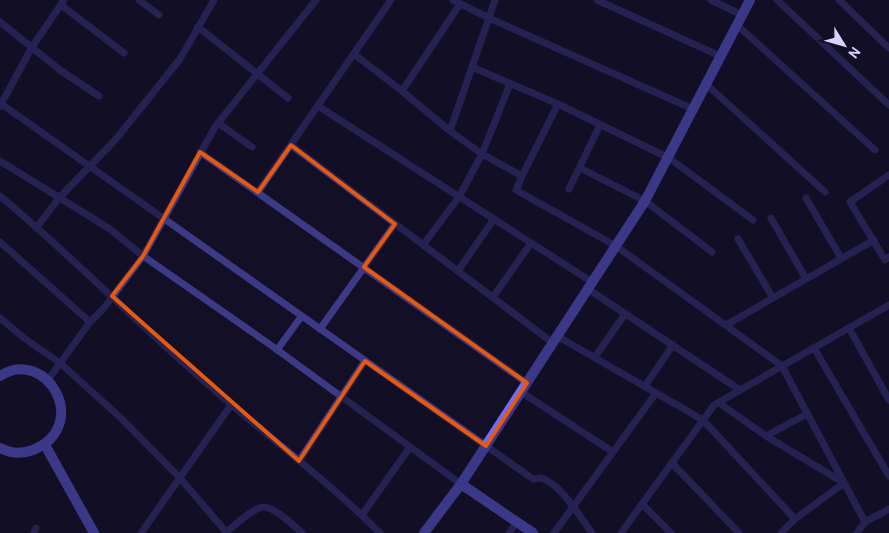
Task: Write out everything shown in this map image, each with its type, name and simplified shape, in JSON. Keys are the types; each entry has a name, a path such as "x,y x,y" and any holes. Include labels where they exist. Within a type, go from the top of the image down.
{"street":[{"path":"138,0 159,15"},
{"path":"37,227 77,177 90,167 116,139 180,59 214,0"},
{"path":"48,380 90,322 104,308 143,256 218,122 316,0"},
{"path":"258,192 391,0"},
{"path":"450,132 495,0"},
{"path":"597,0 720,56"},
{"path":"711,0 742,15"},
{"path":"424,533 461,484 645,201 750,0"},
{"path":"777,0 889,105"},
{"path":"839,0 889,48"},
{"path":"124,53 62,2 32,47 0,105 532,479 540,478 552,484 573,507 592,533"},
{"path":"402,91 456,2 693,108"},
{"path":"0,22 60,70 99,96"},
{"path":"737,25 875,150"},
{"path":"198,27 288,98"},
{"path":"354,54 402,91 450,132 482,154 522,176"},
{"path":"472,67 558,104 669,158 753,220"},
{"path":"423,245 458,197 482,154 510,84"},
{"path":"706,84 825,192"},
{"path":"558,104 516,190 616,246 782,366 865,522"},
{"path":"318,106 531,243 625,314 740,390"},
{"path":"218,122 252,147"},
{"path":"569,189 600,125"},
{"path":"291,145 493,297 555,339 595,357 703,420 795,519"},
{"path":"200,152 364,268 613,452"},
{"path":"0,161 110,229 143,256 277,350 461,484 533,533"},
{"path":"580,168 645,201 712,252"},
{"path":"888,261 850,202 889,175"},
{"path":"0,196 37,227 231,405 318,475 380,533"},
{"path":"806,198 841,258"},
{"path":"771,218 806,279"},
{"path":"458,271 494,219"},
{"path":"320,329 395,224"},
{"path":"738,239 772,298"},
{"path":"726,325 874,240"},
{"path":"0,242 90,322"},
{"path":"493,297 531,243"},
{"path":"621,533 714,405 849,328 888,308"},
{"path":"595,357 625,314"},
{"path":"277,350 300,317"},
{"path":"0,318 24,338 60,362 121,418 179,477 227,533 255,510 263,507 272,509 302,533"},
{"path":"849,328 889,400"},
{"path":"645,386 673,346"},
{"path":"814,348 889,476"},
{"path":"299,460 365,360"},
{"path":"0,448 7,452 24,453 45,445 53,437 61,421 62,406 57,392 48,380 35,372 19,369 2,371"},
{"path":"554,533 656,393"},
{"path":"719,403 766,436 844,483"},
{"path":"142,533 179,477 231,405"},
{"path":"766,436 807,414"},
{"path":"45,445 94,533"},
{"path":"362,515 410,447"},
{"path":"672,463 739,533"},
{"path":"781,533 795,519 844,483"},
{"path":"642,504 671,533"},
{"path":"856,533 865,522 889,509"},
{"path":"509,533 517,522"}],"highlighted area":[{"path":"291,145 395,224 364,267 527,383 486,446 365,361 299,461 112,296 143,256 200,152 258,192"}]}
